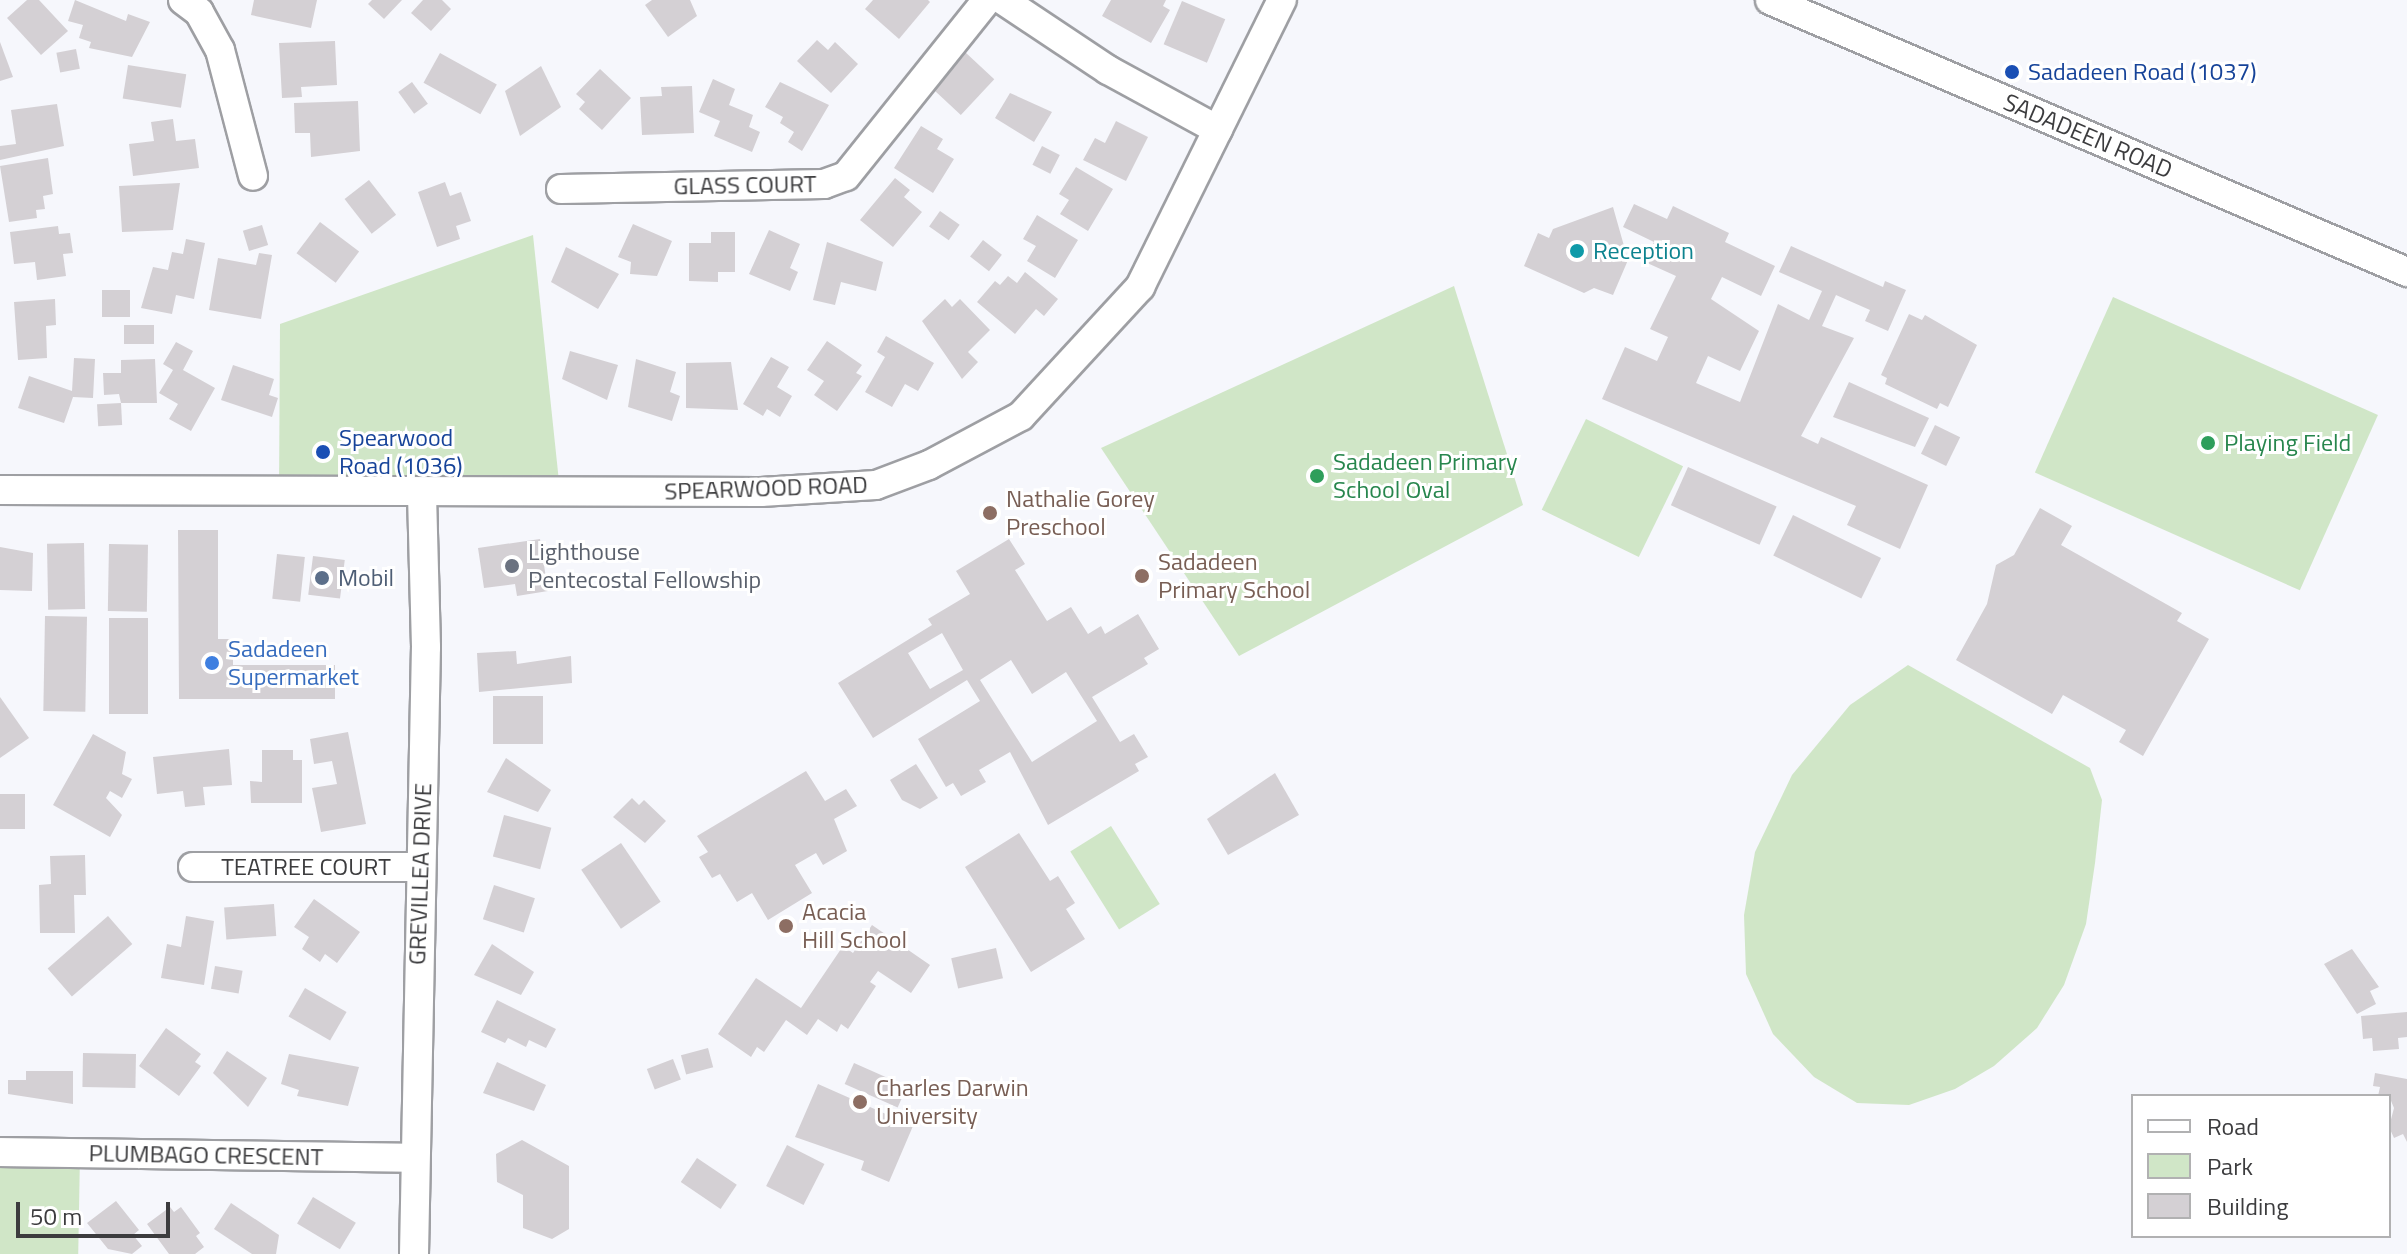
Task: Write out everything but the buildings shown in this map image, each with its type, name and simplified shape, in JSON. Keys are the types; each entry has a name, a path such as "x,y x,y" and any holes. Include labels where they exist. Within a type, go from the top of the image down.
{"street":[{"path":"183,0 199,12 220,50 253,176"},
{"name":"GLASS COURT","path":"561,189 824,184 846,176 987,0"},
{"path":"1003,0 1108,70 1218,130"},
{"name":"SPEARWOOD ROAD","path":"0,490 422,494 804,489 876,485 929,465 1021,416 1104,332 1140,287 1282,0"},
{"name":"SADADEEN ROAD","path":"1770,0 2407,272"},
{"name":"GREVILLEA DRIVE","path":"414,1254 422,494"},
{"name":"TEATREE COURT","path":"193,867 420,867"},
{"name":"PLUMBAGO CRESCENT","path":"0,1152 413,1158"}],"green space":[{"path":"533,235 560,491 279,494 280,324"},
{"name":"Sadadeen Primary School Oval","path":"1454,286 1523,505 1239,656 1101,448"},
{"name":"Playing Field","path":"2113,297 2378,415 2300,590 2035,472"},
{"path":"1586,419 1683,466 1639,557 1542,510"},
{"path":"1908,665 2090,768 2102,800 2095,863 2086,924 2064,985 2037,1028 1994,1066 1955,1089 1909,1105 1857,1103 1814,1077 1773,1034 1746,974 1744,915 1755,852 1792,775 1850,705"},
{"path":"1111,826 1160,904 1119,929 1070,851"},
{"path":"0,1152 80,1153 78,1254 0,1254"}],"place":[{"name":"Sadadeen Road (1037)","path":"2012,72"},
{"name":"Reception","path":"1577,251"},
{"name":"Playing Field","path":"2208,443"},
{"name":"Spearwood Road (1036)","path":"323,452"},
{"name":"Sadadeen Primary School Oval","path":"1317,476"},
{"name":"Nathalie Gorey Preschool","path":"990,513"},
{"name":"Lighthouse Pentecostal Fellowship","path":"512,566"},
{"name":"Sadadeen Primary School","path":"1142,576"},
{"name":"Mobil","path":"322,578"},
{"name":"Sadadeen Supermarket","path":"212,663"},
{"name":"Acacia Hill School","path":"786,926"},
{"name":"Charles Darwin University","path":"860,1102"}]}
